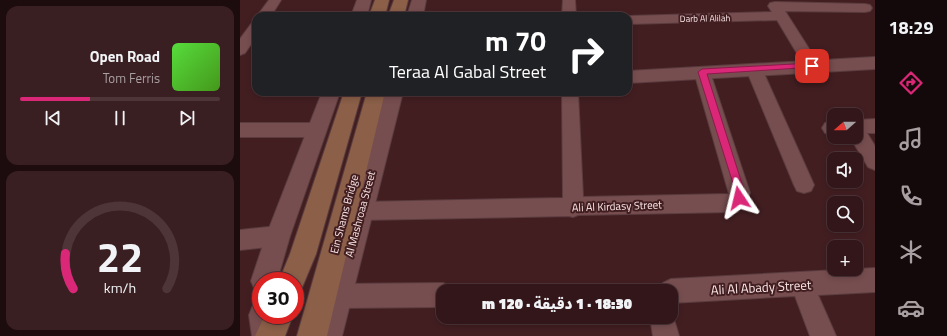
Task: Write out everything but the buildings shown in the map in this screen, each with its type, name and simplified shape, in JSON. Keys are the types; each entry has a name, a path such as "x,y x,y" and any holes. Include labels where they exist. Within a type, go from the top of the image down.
{"main road":[{"path":"378,12 382,0"},
{"path":"397,12 400,0"},
{"path":"296,272 303,254 352,96"},
{"name":"Ein Shams Bridge","path":"312,336 329,301 375,96"},
{"path":"269,336 275,324"}],"street":[{"path":"267,12 275,0"},
{"path":"360,12 364,0"},
{"path":"416,12 419,0"},
{"path":"569,0 569,12"},
{"path":"776,8 812,66"},
{"name":"Darb Al Alilah","path":"632,20 776,8 865,8"},
{"path":"240,50 250,29"},
{"path":"632,77 875,63"},
{"path":"754,69 804,186"},
{"name":"Ali Al Kirdasy Street","path":"361,211 573,208 731,203 736,201 740,193 702,72"},
{"path":"267,272 278,236 330,96"},
{"name":"Al Mashroaa Street","path":"326,336 329,301 361,211 393,96"},
{"path":"570,96 573,208"},
{"path":"863,127 875,126"},
{"path":"240,130 317,130"},
{"path":"863,142 875,162"},
{"path":"240,240 278,236"},
{"name":"Ali Al Abady Street","path":"678,292 875,280"},
{"path":"802,285 823,336"},
{"path":"329,301 436,295"},
{"path":"266,324 269,336"},
{"path":"663,324 666,336"}],"route":[{"path":"739,198 740,193 702,72 812,66"}]}
